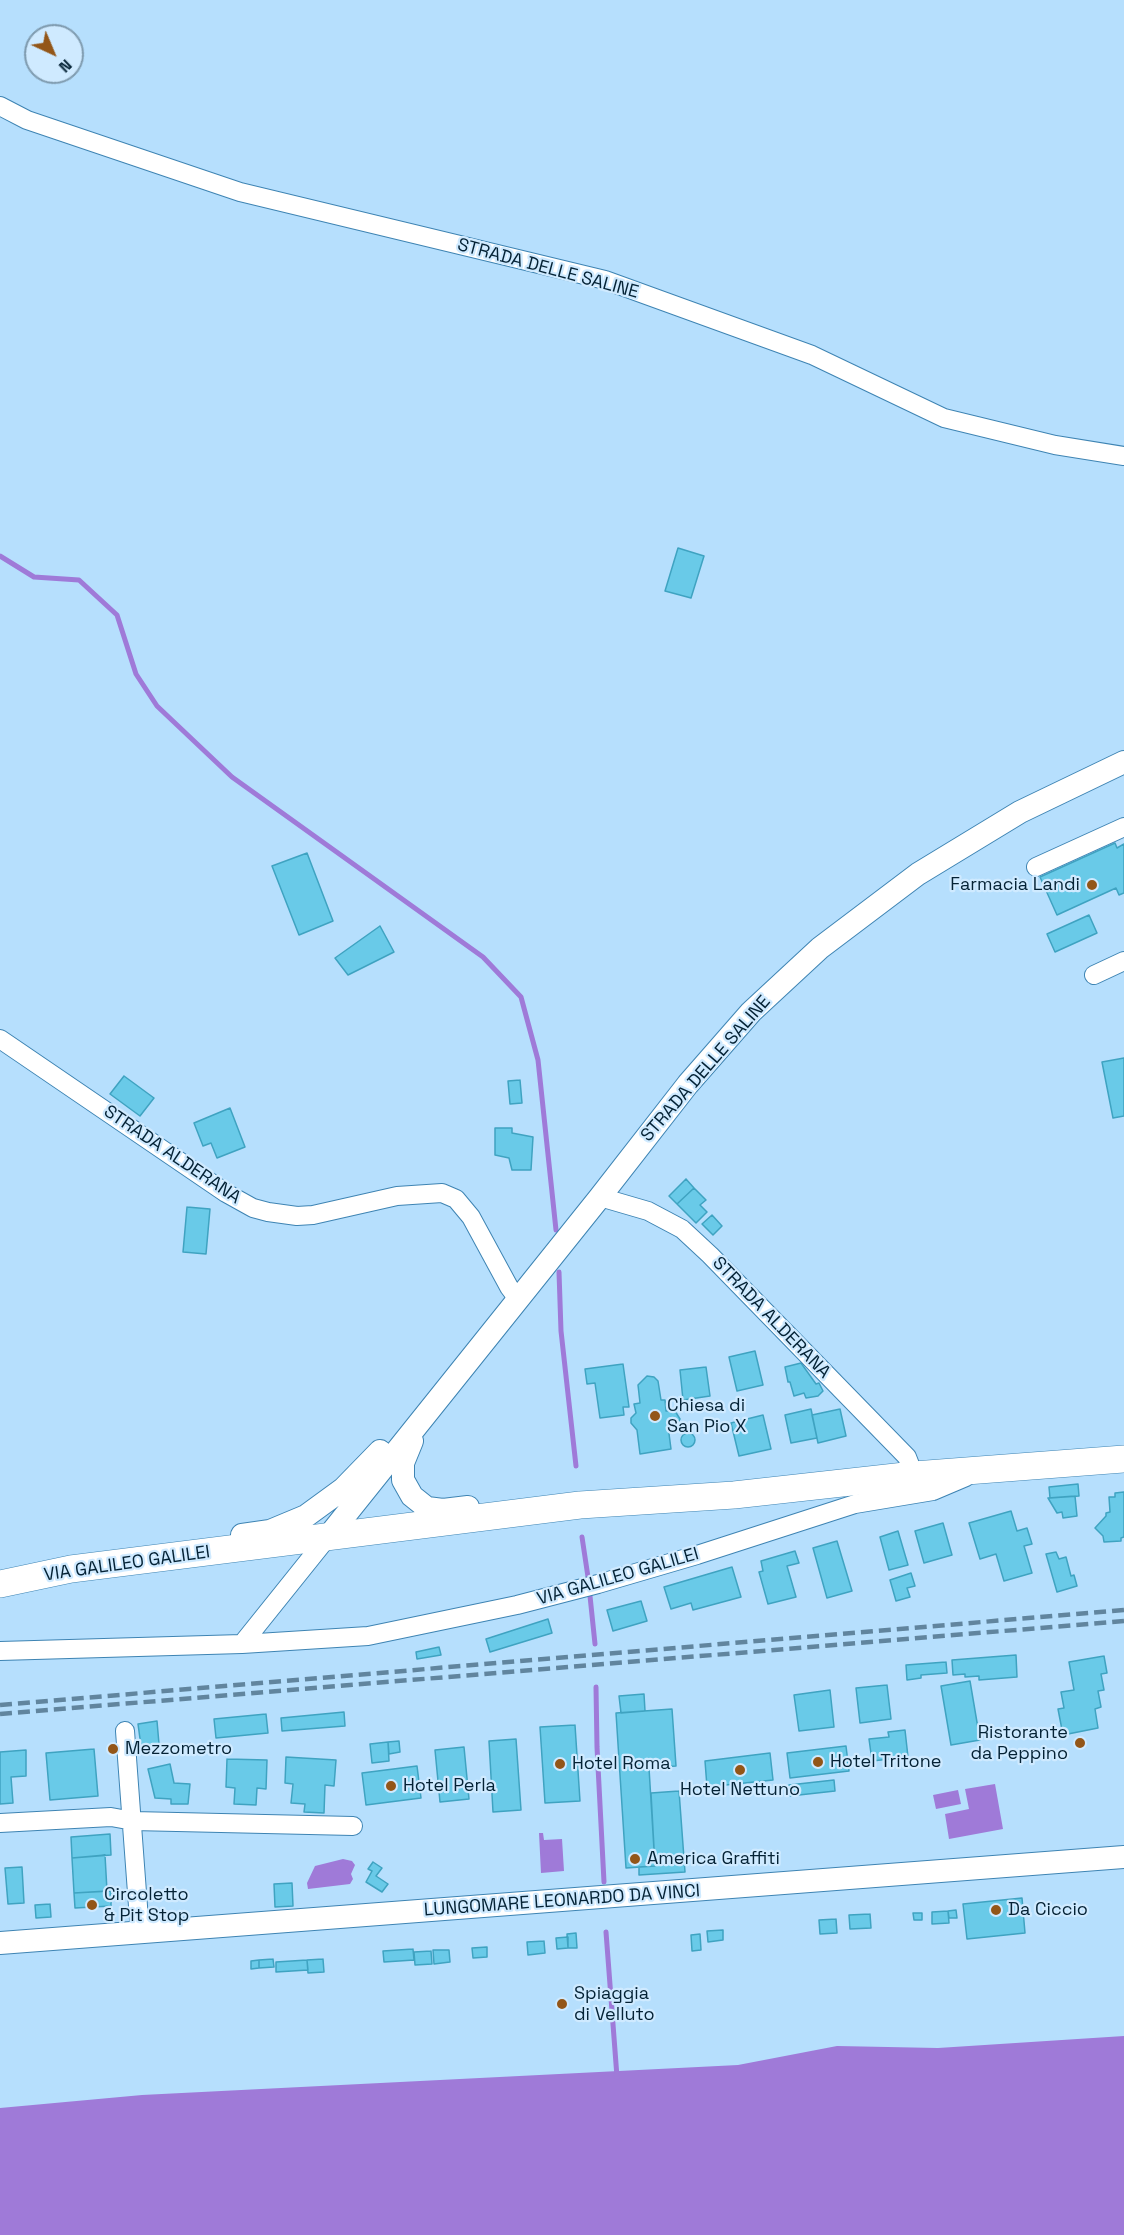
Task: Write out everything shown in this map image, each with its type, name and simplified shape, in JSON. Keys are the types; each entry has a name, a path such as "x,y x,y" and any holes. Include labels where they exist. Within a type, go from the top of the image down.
{"main road":[{"name":"VIA GALILEO GALILEI","path":"0,1584 71,1569 580,1505 734,1495 914,1475 1124,1459"}],"street":[{"name":"STRADA DELLE SALINE","path":"0,106 27,120 240,192 604,280 812,356 944,418 1055,445 1124,456"},
{"name":"STRADA DELLE SALINE","path":"327,1538 688,1084 751,1012 820,948 918,874 1020,812 1124,762"},
{"path":"1036,867 1124,827"},
{"path":"1094,975 1124,961"},
{"name":"STRADA ALDERANA","path":"0,1039 225,1193 253,1208 297,1216 313,1215 396,1196 442,1193 456,1199 471,1217 509,1287 518,1299"},
{"name":"STRADA ALDERANA","path":"600,1197 648,1211 689,1235 907,1457 914,1475"},
{"name":"STRADA DELLE SALINE","path":"422,1420 403,1463 403,1480 412,1496 426,1508 443,1510 539,1498 580,1505"},
{"name":"STRADA DELLE SALINE","path":"71,1569 116,1551 270,1531 306,1516 343,1489 390,1441 422,1420"},
{"name":"VIA GALILEO GALILEI","path":"0,1651 243,1644 368,1636 517,1605 698,1556 855,1504 933,1491 985,1469"},
{"path":"243,1644 327,1538"},
{"path":"125,1731 140,1933"},
{"path":"0,1823 111,1817 133,1821 353,1826"},
{"name":"LUNGOMARE LEONARDO DA VINCI","path":"0,1943 1124,1857"}],"shaded area":[{"path":"995,1784 1003,1829 949,1839 945,1814 969,1809 965,1789"},
{"path":"958,1790 961,1804 936,1809 933,1795"},
{"path":"539,1833 543,1833 544,1840 562,1839 564,1871 541,1873"},
{"path":"343,1859 352,1861 355,1865 350,1884 308,1889 307,1883 315,1866"},
{"path":"1124,2036 1124,2235 0,2235 0,2108 142,2095 738,2065 837,2046 938,2048"}],"building":[{"path":"678,548 704,556 691,598 665,591"},
{"path":"1115,843 1117,848 1124,844 1124,893 1119,895 1116,888 1057,915 1040,877"},
{"path":"307,853 333,921 299,935 272,866"},
{"path":"1089,915 1097,933 1055,952 1047,934"},
{"path":"380,926 394,952 348,975 335,958"},
{"path":"1124,1058 1124,1116 1113,1118 1102,1062"},
{"path":"124,1076 154,1098 140,1116 110,1094"},
{"path":"520,1080 522,1103 510,1104 508,1081"},
{"path":"230,1108 245,1147 217,1158 211,1143 203,1146 194,1123"},
{"path":"495,1128 512,1128 512,1133 533,1137 531,1170 512,1170 509,1158 495,1155"},
{"path":"686,1179 694,1188 677,1204 669,1196"},
{"path":"694,1188 706,1200 700,1205 707,1212 696,1223 677,1204"},
{"path":"187,1207 210,1209 206,1254 183,1252"},
{"path":"712,1215 722,1226 713,1235 702,1224"},
{"path":"755,1351 763,1385 737,1391 729,1357"},
{"path":"801,1363 816,1384 819,1383 823,1391 818,1396 806,1398 804,1393 794,1396 785,1367"},
{"path":"623,1364 629,1407 623,1407 624,1415 600,1418 595,1383 587,1384 585,1369"},
{"path":"706,1367 710,1396 683,1400 680,1370"},
{"name":"Chiesa di San Pio X","path":"647,1376 654,1377 658,1381 661,1400 665,1400 666,1411 675,1411 680,1419 678,1423 668,1426 671,1449 640,1454 637,1430 631,1423 631,1418 636,1413 634,1404 640,1403 638,1385"},
{"path":"811,1409 817,1438 791,1443 785,1415"},
{"path":"840,1409 846,1436 818,1443 812,1415"},
{"path":"763,1415 771,1449 739,1456 731,1423"},
{"name":"Chiesa di San Pio X","path":"688,1433 693,1435 695,1440 693,1445 688,1447 683,1445 681,1440 683,1435"},
{"path":"1078,1484 1079,1496 1050,1498 1049,1487"},
{"path":"1124,1492 1124,1537 1121,1541 1104,1542 1103,1536 1095,1528 1106,1513 1110,1512 1109,1497 1115,1497 1115,1493"},
{"path":"1075,1496 1077,1516 1063,1518 1062,1512 1057,1513 1048,1498"},
{"path":"1011,1511 1017,1531 1027,1528 1032,1544 1024,1546 1032,1573 1004,1581 996,1554 980,1559 969,1523"},
{"path":"943,1523 952,1555 924,1563 915,1531"},
{"path":"898,1531 908,1565 889,1570 880,1537"},
{"path":"837,1541 852,1591 827,1598 813,1548"},
{"path":"795,1551 799,1563 787,1566 796,1597 768,1604 759,1572 763,1571 761,1561"},
{"path":"1056,1552 1059,1559 1066,1557 1071,1576 1074,1575 1077,1586 1057,1592 1046,1554"},
{"path":"732,1567 741,1597 693,1610 691,1603 671,1609 664,1587"},
{"path":"911,1573 915,1586 907,1588 910,1597 896,1601 890,1580"},
{"path":"641,1601 647,1621 613,1631 607,1610"},
{"path":"548,1619 552,1633 490,1652 486,1639"},
{"path":"439,1647 441,1655 417,1659 416,1652"},
{"path":"1016,1655 1017,1677 979,1680 979,1676 953,1675 952,1660"},
{"path":"1104,1656 1107,1673 1101,1674 1104,1690 1098,1691 1101,1707 1095,1709 1098,1728 1063,1735 1058,1709 1064,1708 1061,1692 1074,1690 1069,1662"},
{"path":"946,1662 947,1673 921,1675 921,1678 907,1680 906,1665"},
{"path":"970,1681 980,1740 951,1745 941,1686"},
{"path":"887,1685 891,1719 860,1723 856,1688"},
{"path":"830,1690 834,1727 799,1731 794,1695"},
{"path":"644,1694 645,1711 621,1713 619,1696"},
{"path":"672,1709 676,1766 649,1768 655,1866 626,1868 616,1713"},
{"path":"344,1712 345,1726 282,1731 281,1718"},
{"path":"266,1714 268,1733 216,1738 214,1719"},
{"path":"157,1721 159,1744 141,1746 138,1724"},
{"name":"Hotel Roma","path":"575,1725 580,1801 545,1803 540,1727"},
{"path":"905,1730 908,1757 872,1761 869,1739 889,1737 888,1732"},
{"path":"516,1739 521,1810 493,1812 489,1741"},
{"path":"399,1741 400,1752 389,1754 388,1742"},
{"path":"388,1742 389,1761 372,1763 370,1744"},
{"name":"Hotel Tritone","path":"846,1746 849,1771 790,1778 787,1753"},
{"path":"464,1747 469,1799 440,1802 435,1750"},
{"path":"94,1749 98,1796 50,1800 46,1753"},
{"path":"26,1750 26,1776 11,1777 13,1803 0,1804 0,1752"},
{"path":"770,1753 773,1780 707,1787 705,1761"},
{"path":"286,1757 336,1760 334,1786 325,1785 324,1813 304,1812 305,1804 291,1803 293,1784 285,1783"},
{"path":"227,1759 267,1760 266,1789 257,1788 256,1805 234,1804 235,1788 226,1787"},
{"path":"170,1764 174,1783 190,1784 188,1804 171,1804 171,1799 155,1798 148,1769"},
{"name":"Hotel Perla","path":"417,1766 421,1798 366,1805 362,1773"},
{"path":"834,1780 835,1791 790,1796 789,1785"},
{"path":"679,1791 685,1872 639,1875 639,1867 655,1866 651,1793"},
{"path":"110,1834 111,1855 72,1858 71,1837"},
{"path":"105,1855 107,1891 74,1893 72,1858"},
{"path":"373,1862 382,1868 376,1876 388,1884 382,1892 366,1882 372,1871 368,1869"},
{"path":"22,1867 24,1903 8,1904 5,1868"},
{"path":"292,1883 293,1906 275,1907 274,1884"},
{"path":"111,1891 111,1906 75,1908 74,1893"},
{"path":"1022,1898 1025,1933 967,1939 963,1904"},
{"path":"50,1904 51,1917 36,1918 35,1905"},
{"path":"956,1910 957,1918 949,1918 948,1911"},
{"path":"948,1911 949,1923 932,1924 932,1912"},
{"path":"913,1913 922,1913 922,1920 914,1920"},
{"path":"870,1914 871,1928 850,1929 849,1915"},
{"path":"836,1919 837,1933 820,1934 819,1920"},
{"path":"723,1930 723,1940 708,1942 707,1931"},
{"path":"576,1933 577,1948 568,1948 567,1934"},
{"path":"700,1934 701,1950 692,1951 691,1935"},
{"path":"568,1937 568,1948 557,1949 556,1938"},
{"path":"544,1941 545,1953 528,1955 527,1942"},
{"path":"487,1947 487,1957 473,1958 472,1948"},
{"path":"413,1949 414,1960 384,1962 383,1951"},
{"path":"433,1950 449,1950 450,1962 434,1964"},
{"path":"431,1951 432,1964 415,1965 414,1952"},
{"path":"273,1959 274,1967 259,1968 259,1960"},
{"path":"323,1959 324,1972 308,1973 307,1960"},
{"path":"259,1960 259,1968 251,1969 251,1961"},
{"path":"307,1960 308,1970 276,1972 276,1962"}],"waterway":[{"path":"0,556 34,577 79,580 117,615 136,674 157,706 232,777 483,957 521,997 538,1060 556,1230"},
{"path":"559,1272 561,1331 576,1466"},
{"path":"582,1537 588,1577"},
{"path":"590,1596 595,1644"},
{"path":"596,1687 604,1882"},
{"path":"606,1932 617,2077"}],"railway":[{"path":"0,1705 1124,1610"},
{"path":"0,1714 1124,1621"}],"place":[{"name":"Farmacia Landi","path":"1092,885"},
{"name":"Chiesa di San Pio X","path":"655,1416"},
{"name":"Ristorante da Peppino","path":"1080,1743"},
{"name":"Mezzometro","path":"113,1749"},
{"name":"Hotel Tritone","path":"818,1762"},
{"name":"Hotel Roma","path":"560,1764"},
{"name":"Hotel Nettuno","path":"740,1770"},
{"name":"Hotel Perla","path":"391,1786"},
{"name":"America Graffiti","path":"635,1859"},
{"name":"Circoletto & Pit Stop","path":"92,1905"},
{"name":"Da Ciccio","path":"996,1910"},
{"name":"Spiaggia di Velluto","path":"562,2004"}]}
